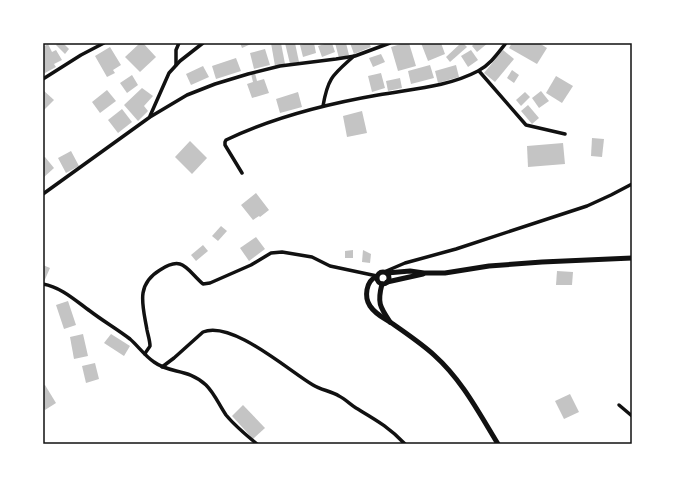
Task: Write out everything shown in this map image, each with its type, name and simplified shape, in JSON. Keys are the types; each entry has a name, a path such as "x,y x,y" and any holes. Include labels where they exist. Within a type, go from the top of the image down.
{"main road":[{"path":"498,444 452,372 424,346 375,313 367,301 368,286 370,281 381,272 410,271 445,273 490,266 632,258"},
{"path":"385,272 388,276 388,282"},
{"path":"382,284 414,277 424,273"},
{"path":"376,276 377,280 382,284"},
{"path":"382,284 379,303 391,323"}],"street":[{"path":"43,79 81,55 104,43"},
{"path":"176,65 176,50 179,43"},
{"path":"150,117 169,73 176,65 203,43"},
{"path":"43,194 150,117 187,95 215,84 248,74 280,66 336,60 355,56 388,43"},
{"path":"242,172 225,145 226,140 250,129 323,106 439,85 479,71 491,61 506,43"},
{"path":"323,106 326,90 330,80 335,73 355,56"},
{"path":"479,71 526,125 565,134"},
{"path":"385,272 405,263 456,249 587,206 632,184"},
{"path":"145,354 150,346 143,305 144,286 156,272 171,264 183,264 202,284 210,283 252,265 271,253 282,252 312,257 330,266 376,276"},
{"path":"43,284 52,286 130,339 155,363 162,367 186,372 205,384 212,392 227,416 241,431 257,444"},
{"path":"162,367 203,332 208,330 237,336 273,357 312,385 340,396 354,407 383,424 395,433 405,444"},
{"path":"619,405 632,416"}],"building":[{"path":"58,43 63,43 69,49 65,54 56,45"},
{"path":"140,43 143,43 156,57 140,72 125,57"},
{"path":"240,43 253,43 242,48"},
{"path":"271,43 281,43 285,64 275,66"},
{"path":"285,43 295,43 299,62 290,64"},
{"path":"314,43 316,53 303,57 300,45"},
{"path":"332,43 335,52 322,57 318,46"},
{"path":"335,43 346,43 349,55 339,58"},
{"path":"350,43 369,43 371,47 354,54"},
{"path":"409,43 416,66 398,71 391,47"},
{"path":"421,43 441,43 445,54 428,61"},
{"path":"461,43 467,47 450,62 446,57"},
{"path":"475,43 488,43 477,52 472,46"},
{"path":"512,43 539,43 547,48 537,64 509,48"},
{"path":"48,44 52,52 56,50 62,60 54,64 56,67 45,73 43,69 43,47"},
{"path":"110,47 121,65 113,70 115,73 107,77 95,56"},
{"path":"265,49 270,65 254,69 250,53"},
{"path":"471,50 478,60 468,67 461,56"},
{"path":"503,50 514,59 495,82 484,73"},
{"path":"381,54 385,62 373,67 369,58"},
{"path":"236,58 241,71 216,79 212,66"},
{"path":"430,65 434,78 411,84 408,71"},
{"path":"456,65 459,77 438,83 435,71"},
{"path":"203,66 209,77 191,85 186,74"},
{"path":"512,70 519,75 514,83 507,78"},
{"path":"255,73 257,81 264,79 269,93 252,98 247,84 253,82 251,74"},
{"path":"381,73 385,88 372,92 368,76"},
{"path":"132,75 138,85 127,93 120,83"},
{"path":"556,76 573,86 562,103 546,93"},
{"path":"400,78 402,88 388,91 386,81"},
{"path":"142,88 153,96 144,106 148,111 138,121 124,105"},
{"path":"43,90 54,100 44,110 43,109"},
{"path":"107,90 116,101 100,113 92,102"},
{"path":"541,91 549,101 539,108 532,98"},
{"path":"298,92 302,107 280,113 276,99"},
{"path":"525,92 530,97 521,106 516,100"},
{"path":"528,105 539,118 532,124 521,111"},
{"path":"122,109 132,122 118,133 108,120"},
{"path":"362,111 367,133 347,137 343,116"},
{"path":"592,138 604,139 602,157 591,156"},
{"path":"190,141 207,158 192,174 175,157"},
{"path":"563,143 565,164 528,167 527,146"},
{"path":"71,151 79,166 66,173 58,158"},
{"path":"45,157 54,168 43,178 43,158"},
{"path":"256,193 269,210 253,220 241,205"},
{"path":"221,226 227,231 218,241 212,236"},
{"path":"256,237 265,249 249,261 240,248"},
{"path":"203,245 208,251 196,261 191,255"},
{"path":"353,250 353,258 345,258 345,251"},
{"path":"363,250 371,254 370,263 362,262"},
{"path":"43,265 50,268 43,284"},
{"path":"557,271 573,272 572,285 556,285"},
{"path":"68,301 76,325 64,329 56,305"},
{"path":"83,334 88,356 74,359 70,337"},
{"path":"111,334 130,346 124,356 104,343"},
{"path":"95,363 99,379 86,383 82,366"},
{"path":"45,385 56,403 45,410 43,406 43,386"},
{"path":"570,394 579,412 564,419 555,401"},
{"path":"243,405 265,428 253,439 232,416"}]}
